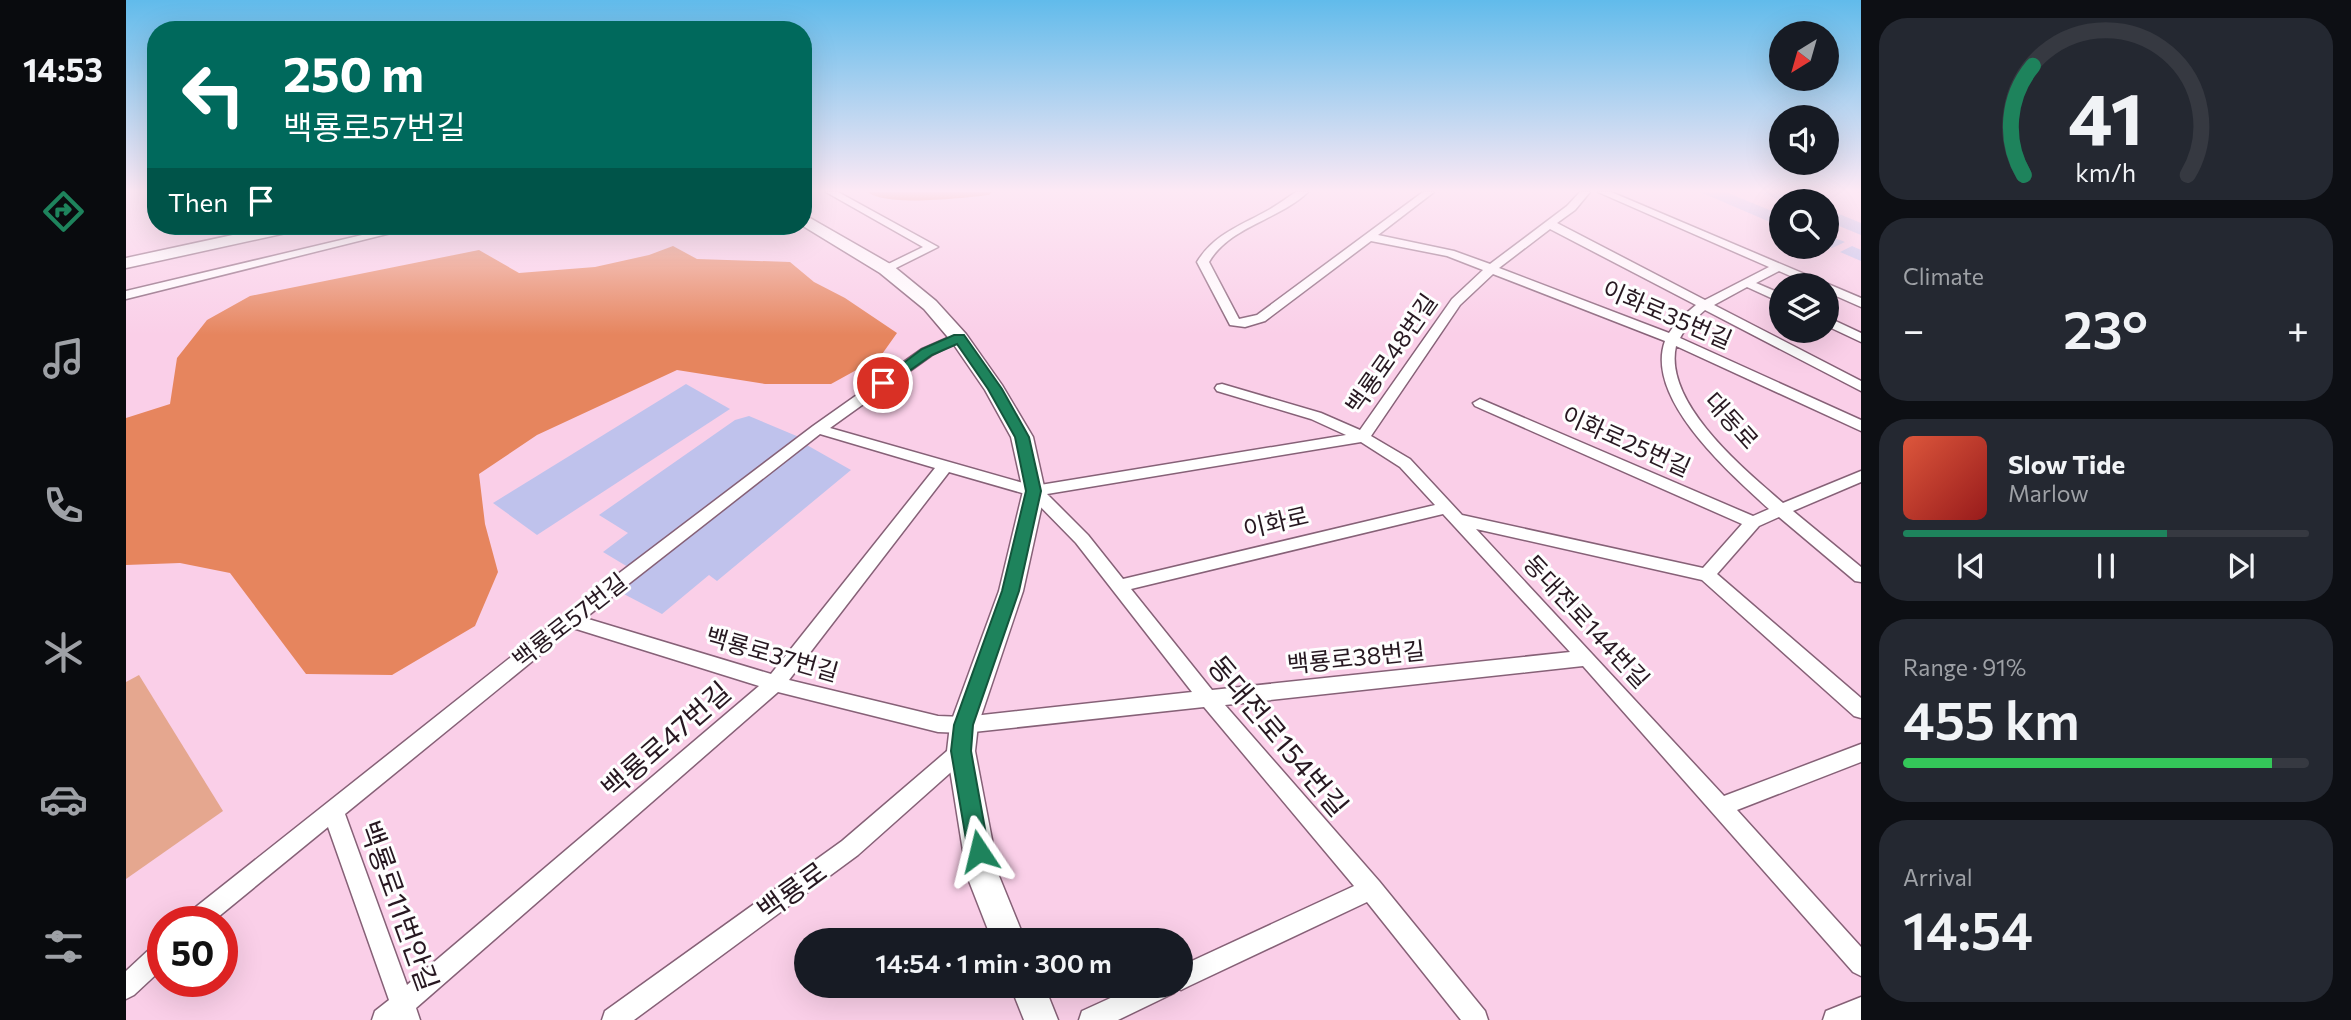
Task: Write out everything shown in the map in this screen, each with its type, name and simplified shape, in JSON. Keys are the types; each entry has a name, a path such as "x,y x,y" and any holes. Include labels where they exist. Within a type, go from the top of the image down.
{"main road":[{"path":"126,263 233,240"},
{"path":"837,240 886,269 930,305 959,338 995,389 1022,437 1034,491 1011,591 964,725 961,751 983,876 1004,928"},
{"path":"1032,998 1041,1020"}],"street":[{"path":"126,295 334,240"},
{"path":"886,269 932,247 918,240"},
{"path":"1221,240 1208,251 1203,261 1234,322 1245,323 1261,318 1367,240"},
{"name":"이화로35번길","path":"1383,240 1450,253 1672,339 1861,426"},
{"name":"백룡로48번길","path":"1034,491 1363,437 1456,302 1491,269 1530,240"},
{"path":"1580,240 1861,387"},
{"path":"1715,240 1793,273"},
{"path":"1672,339 1684,319 1779,267"},
{"path":"1747,283 1769,293"},
{"path":"1839,293 1860,302"},
{"path":"1839,327 1861,338"},
{"name":"백룡로57번길","path":"215,906 570,620 818,429 927,352 959,338"},
{"name":"대동로","path":"1672,339 1668,348 1669,372 1684,410 1720,452 1861,576"},
{"name":"동대전로144번길","path":"1222,388 1315,416 1363,437 1405,463 1722,806 1861,964"},
{"name":"이화로25번길","path":"1480,403 1753,522"},
{"path":"818,429 1034,491"},
{"name":"백룡로47번길","path":"384,1020 405,1012 775,683 945,466"},
{"path":"1707,575 1753,522 1861,475"},
{"name":"동대전로154번길","path":"1034,491 1083,539 1208,699 1371,889 1476,1020"},
{"name":"이화로","path":"1119,586 1450,513 1707,575 1861,710"},
{"name":"백룡로37번길","path":"570,620 775,683 937,724 964,725"},
{"name":"백룡로38번길","path":"964,725 1587,658"},
{"name":"백룡로","path":"614,1020 850,848 961,751"},
{"path":"1722,806 1861,753"},
{"name":"백룡로11번안길","path":"333,811 405,1012"},
{"path":"1193,972 1371,889"},
{"path":"126,987 147,967"},
{"path":"1091,1020 1138,998"},
{"path":"1835,1020 1861,1009"}],"shaded area":[{"path":"673,246 697,259 790,262 814,282 845,298 897,333 880,357 831,384 765,384 677,370 537,435 479,474 485,524 498,572 475,626 392,675 306,674 230,573 180,563 126,565 126,418 170,404 177,358 207,320 250,296 479,250 519,273 595,267 649,255"},
{"path":"139,675 223,811 126,879 126,682"}],"building":[{"path":"1852,246 1861,250 1861,261 1840,252"},
{"path":"686,384 730,409 537,535 493,503"},
{"path":"749,416 799,437 628,567 603,552 628,533 599,515 735,420"},
{"path":"805,444 851,470 717,581 709,575 662,614 618,591"}],"route":[{"path":"883,383 927,352 959,338 995,389 1022,437 1034,491 1011,591 984,675 964,725 961,751 979,851"}]}
